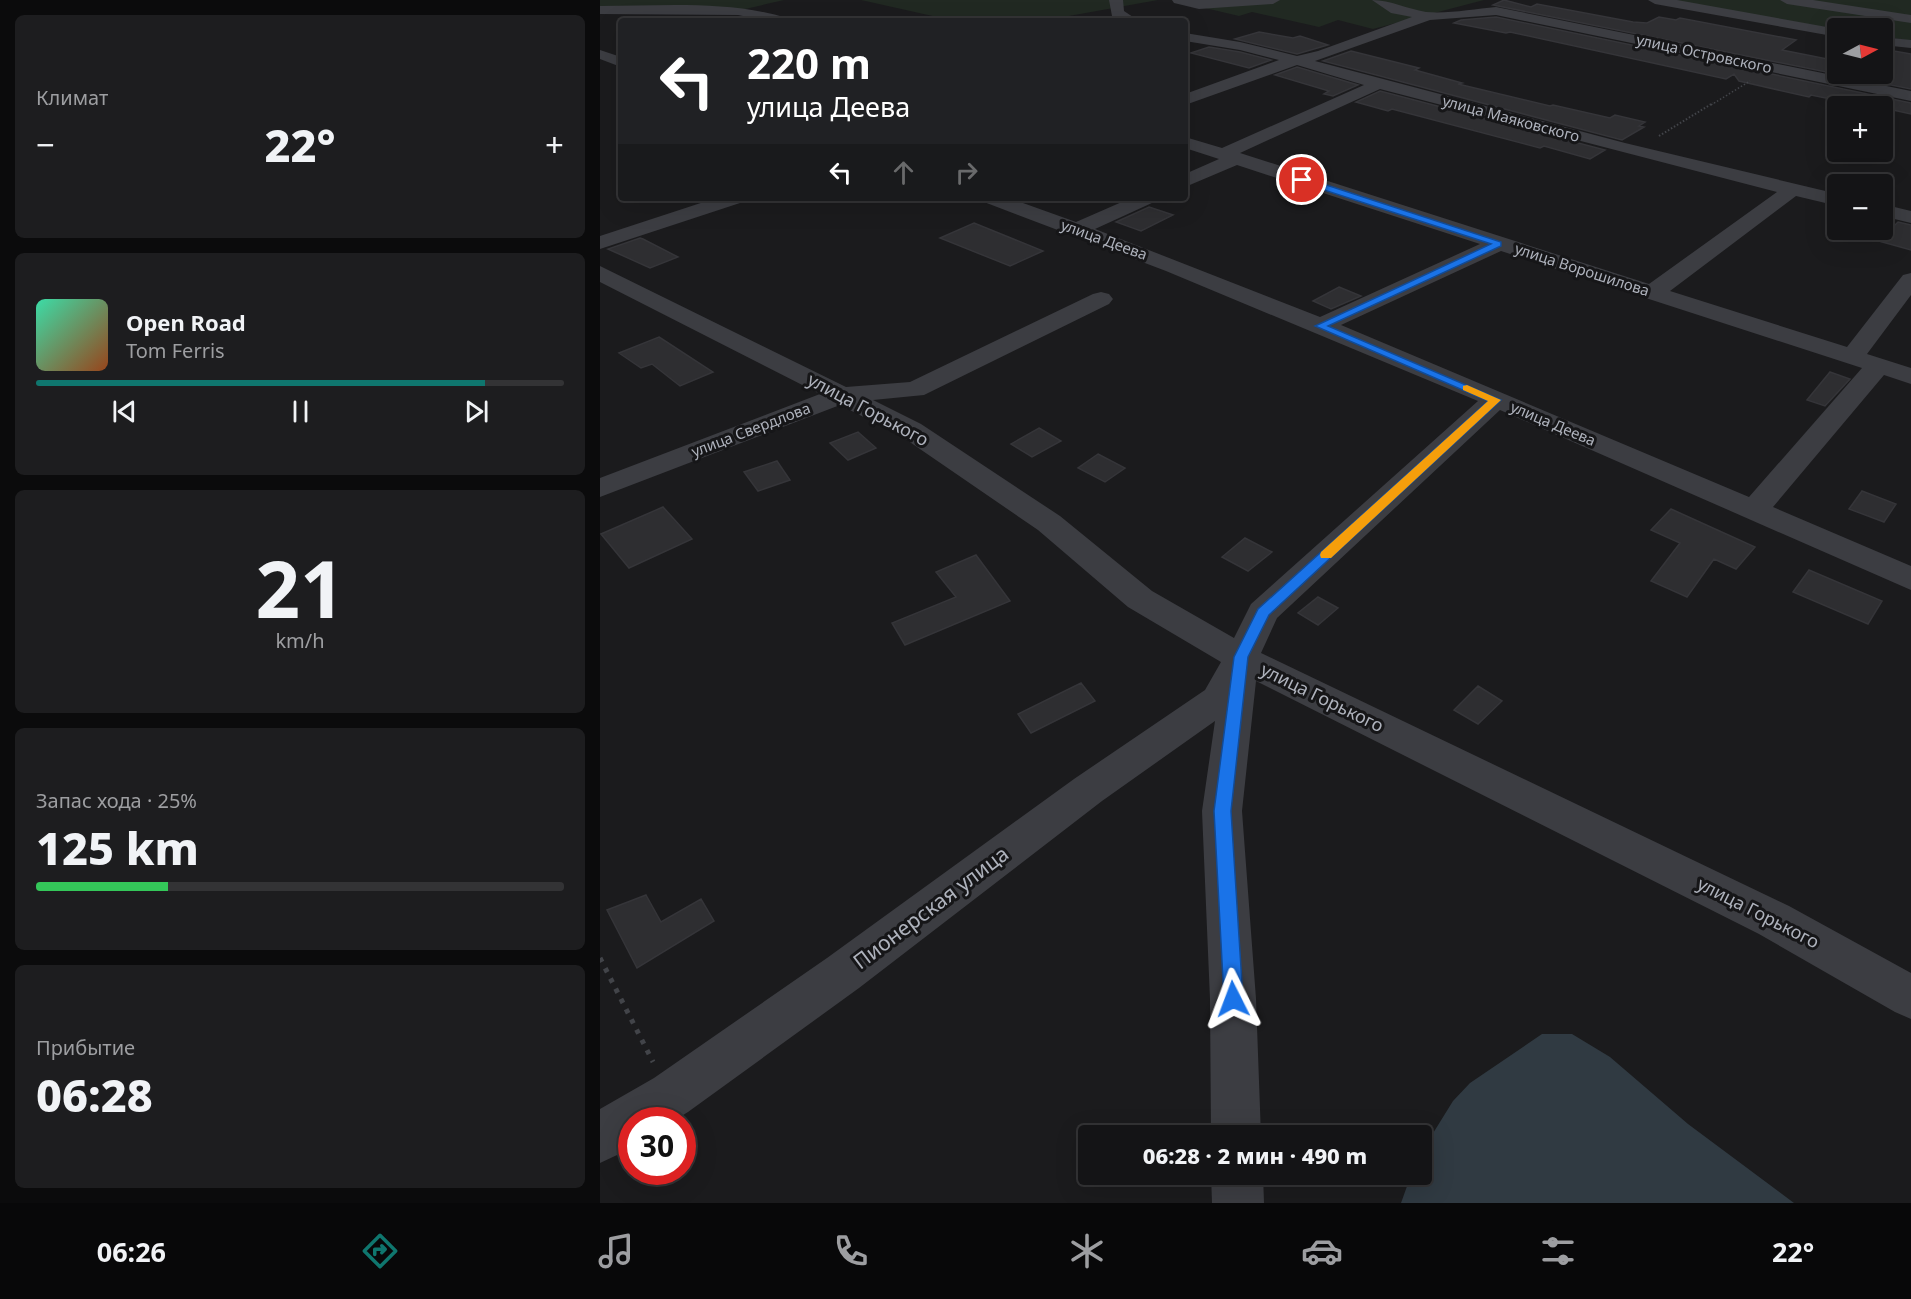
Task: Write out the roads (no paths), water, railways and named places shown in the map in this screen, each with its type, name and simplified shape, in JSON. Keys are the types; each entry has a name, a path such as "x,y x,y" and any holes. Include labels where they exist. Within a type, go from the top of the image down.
{"street":[{"path":"660,10 678,0"},
{"path":"1125,0 1116,4 1129,18"},
{"path":"1179,0 1199,4 1273,0"},
{"path":"1379,0 1396,10 1428,16"},
{"path":"1655,0 1827,31"},
{"path":"1787,0 1911,19"},
{"path":"600,10 738,11 772,18"},
{"name":"улица Островского","path":"1428,16 1497,11 1911,96"},
{"path":"1188,99 1278,65 1300,60 1428,16"},
{"name":"улица Маяковского","path":"1190,40 1253,48 1378,84 1634,151 1827,198"},
{"path":"1893,43 1911,45"},
{"path":"600,54 618,61"},
{"path":"1188,179 1230,156 1378,84"},
{"name":"улица Ворошилова","path":"1188,143 1911,376"},
{"path":"1652,293 1792,190"},
{"path":"600,243 727,201"},
{"name":"улица Деева","path":"1000,201 1172,265 1320,326 1911,579"},
{"path":"1076,230 1140,201"},
{"path":"1893,213 1911,217"},
{"path":"1320,326 1498,244"},
{"name":"улица Горького","path":"600,273 911,430 1049,523 1140,600 1241,657 1774,920 1911,997"},
{"path":"1853,356 1911,280"},
{"name":"улица Свердлова","path":"600,488 841,395 915,389 1101,299"},
{"path":"1754,510 1879,365"},
{"name":"Пионерская улица","path":"600,1138 670,1095 843,973 1088,790 1218,700 1263,612 1495,400"},
{"path":"1236,1125 1233,999 1222,811 1241,657"},
{"path":"1237,1185 1238,1203"}]}
